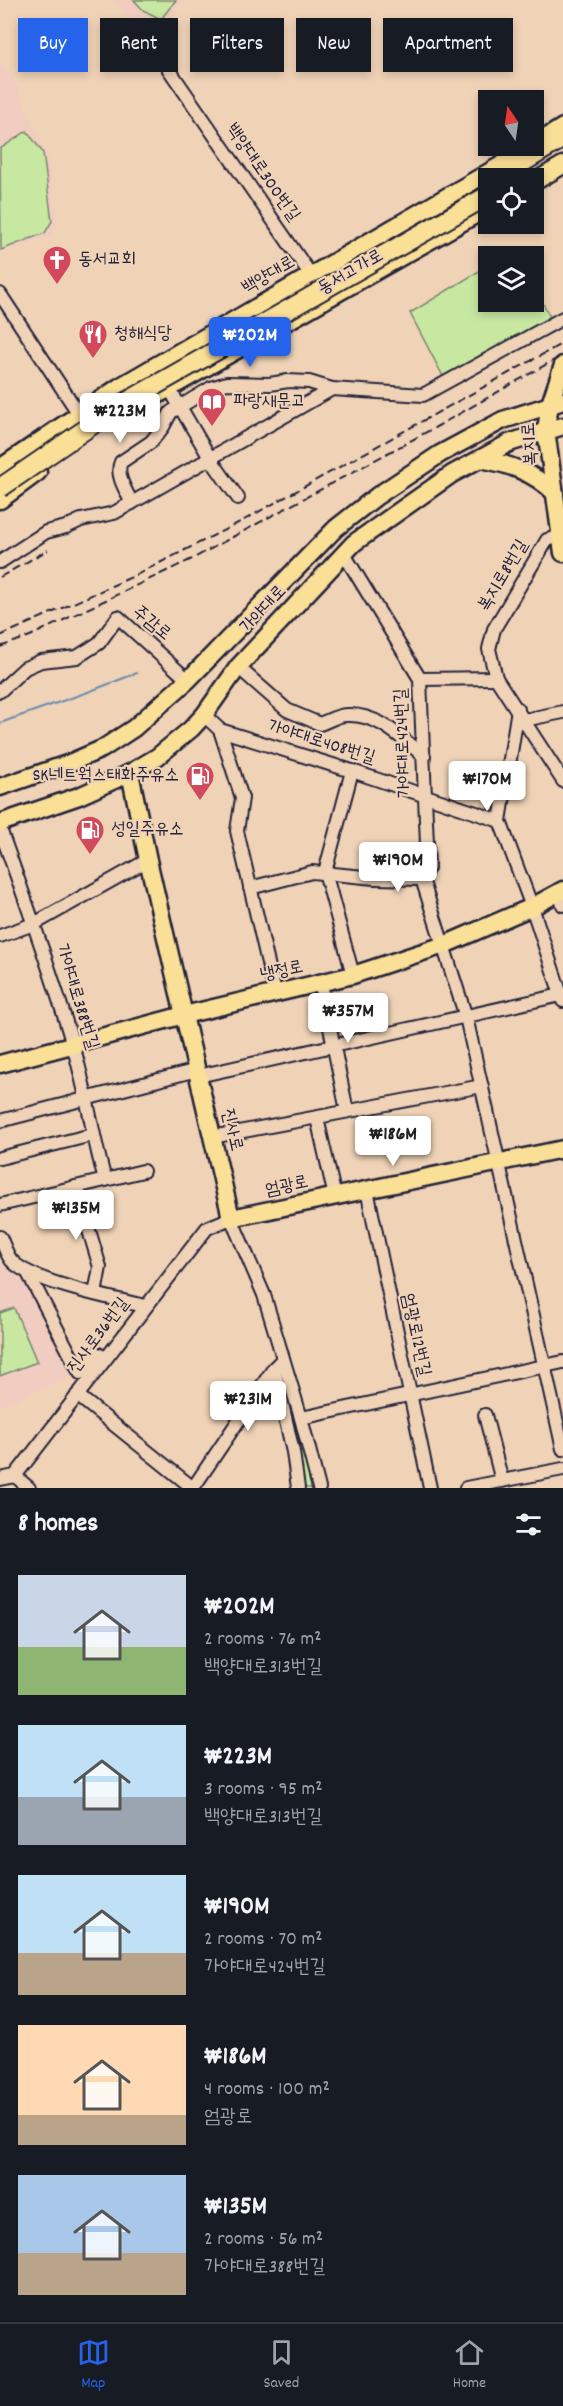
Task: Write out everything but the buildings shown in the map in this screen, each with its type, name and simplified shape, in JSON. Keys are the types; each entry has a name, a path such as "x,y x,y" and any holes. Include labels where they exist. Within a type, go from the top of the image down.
{"highway":[{"path":"514,168 563,138"},
{"path":"535,168 563,151"},
{"name":"동서고가로","path":"0,476 114,398 478,189"},
{"name":"동서고가로","path":"0,488 121,405 478,201"}],"main road":[{"name":"백양대로","path":"544,139 563,127"},
{"name":"백양대로","path":"0,468 119,387 515,156"},
{"path":"544,176 563,165"},
{"path":"0,500 92,434 478,213"},
{"name":"복지로","path":"560,373 556,402 546,430 562,544"},
{"name":"가야대로","path":"0,788 102,749 134,728 188,680 336,528 376,496 440,454 503,420 556,402"},
{"name":"가야대로","path":"0,823 80,796 157,758 204,715 238,668 344,554 390,516 452,474 480,459 509,444 563,426"},
{"path":"480,459 517,468 553,484 563,459"},
{"name":"진사로","path":"130,773 231,1218"},
{"path":"0,793 19,786 30,777"},
{"name":"냉정로","path":"0,1064 184,1015 353,975 444,945 562,896"},
{"name":"엄광로","path":"231,1218 563,1149"}],"street":[{"name":"백양대로300번길","path":"171,72 327,298"},
{"path":"0,294 92,434"},
{"path":"132,503 122,481 119,466 121,462 151,442 171,412 211,388 227,383 270,384 288,381 309,382 332,389 423,395 563,318"},
{"path":"169,388 210,458 237,498"},
{"path":"0,562 46,532 66,528 81,519 114,513 332,389"},
{"name":"복지로8번길","path":"562,544 547,540 494,629 489,649 496,678 563,781"},
{"name":"가야대로424번길","path":"344,554 420,679 428,868 422,879 466,1017 563,1449"},
{"name":"주감로","path":"0,691 25,668 41,662 77,657 92,648 99,643 118,617 188,680"},
{"path":"238,668 287,710 320,724 345,714 370,717 424,756"},
{"path":"420,679 496,678"},
{"path":"0,1121 197,1073 333,1047 562,998 500,821 521,715 563,712"},
{"name":"가야대로408번길","path":"204,715 220,730 424,794 500,821"},
{"path":"220,730 242,798 237,831 275,993"},
{"path":"352,771 326,872 353,975"},
{"name":"가야대로388번길","path":"0,829 73,1044 92,1135 105,1180"},
{"path":"0,936 34,924 148,860"},
{"path":"250,888 312,872 375,878 422,879"},
{"path":"321,984 347,1111"},
{"path":"212,1137 482,1086"},
{"path":"317,1118 335,1197"},
{"path":"0,1158 92,1135"},
{"path":"0,1205 143,1171"},
{"path":"76,1187 100,1267 95,1294"},
{"name":"엄광로12번길","path":"367,1190 430,1488"},
{"name":"진사로36번길","path":"15,1476 207,1228 231,1218"},
{"name":"진사로","path":"231,1218 264,1295 278,1363 301,1418 319,1488"},
{"path":"0,1237 11,1261 28,1273 95,1294 145,1306"},
{"path":"28,1273 80,1373 96,1353 106,1358"},
{"path":"301,1418 563,1362"},
{"path":"77,1395 193,1488 278,1363"},
{"path":"278,1363 298,1488"},
{"path":"485,1415 499,1484"},
{"path":"466,1488 499,1484 563,1469"},
{"path":"0,1479 15,1476 29,1488"}],"shaded area":[{"path":"113,0 183,0 169,18 138,18 124,13"},
{"path":"0,64 12,77 47,155 57,222 52,236 1,252"},
{"path":"0,1249 28,1273 80,1373 0,1406"}],"green space":[{"path":"134,0 176,0 162,18 143,10"},
{"path":"27,131 43,153 52,221 45,233 1,250 0,149"},
{"path":"478,272 478,312 544,312 544,305 550,317 535,332 445,380 410,313"},
{"path":"14,1308 37,1362 0,1376 0,1313"},
{"path":"282,1390 288,1390 313,1488 300,1488"}],"waterway":[{"path":"0,723 137,673"}],"railway":[{"path":"0,636 136,575 244,520 563,343"},
{"path":"0,647 30,636 192,559 436,427 563,355"},
{"path":"0,577 48,550"}],"place":[{"name":"동서교회","path":"57,286"},
{"name":"청해식당","path":"93,360"},
{"name":"파랑새문고","path":"212,428"},
{"name":"SK네트웍스태화주유소","path":"200,802"},
{"name":"성일주유소","path":"90,856"}]}
